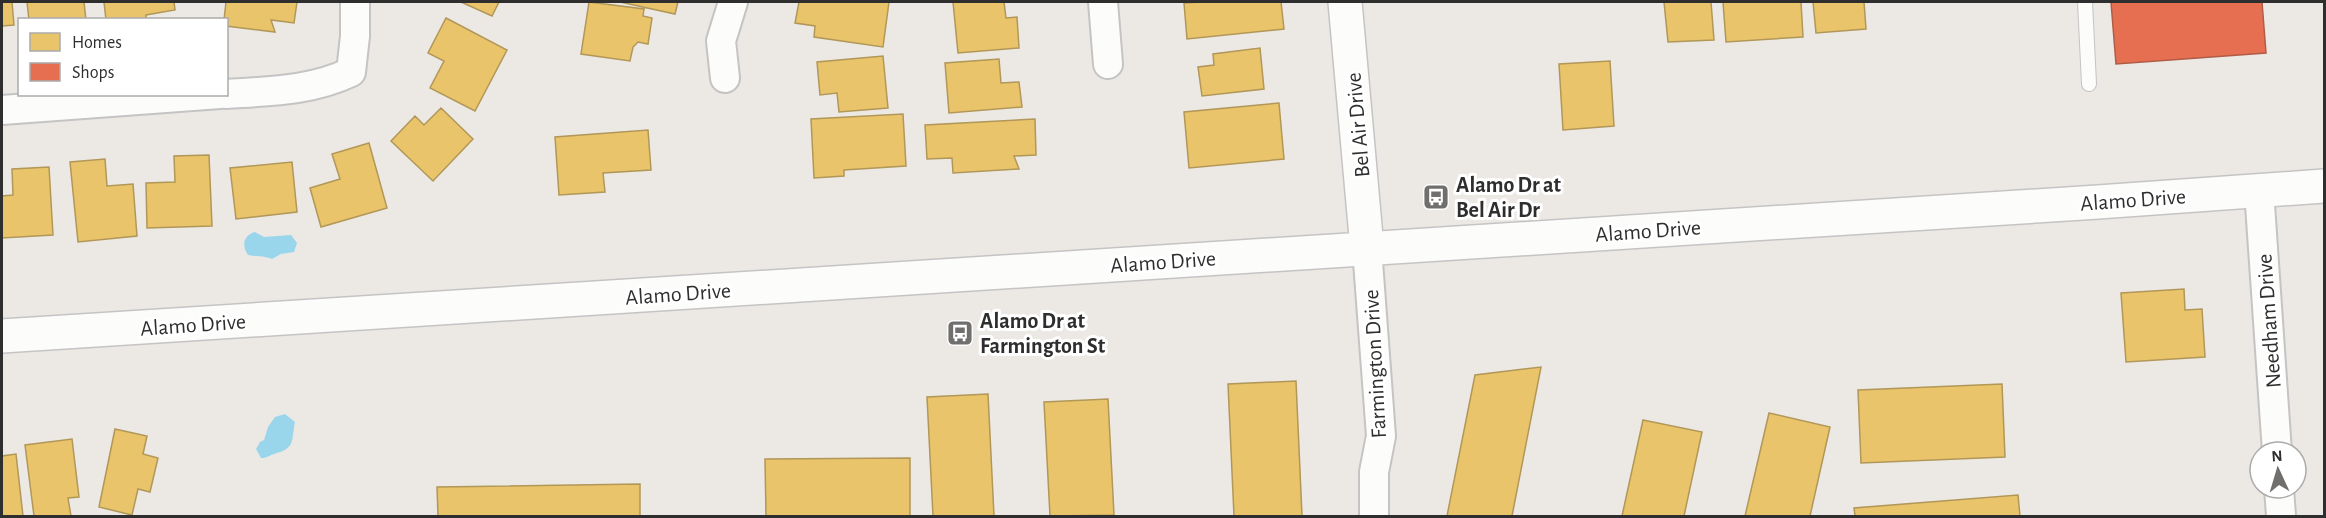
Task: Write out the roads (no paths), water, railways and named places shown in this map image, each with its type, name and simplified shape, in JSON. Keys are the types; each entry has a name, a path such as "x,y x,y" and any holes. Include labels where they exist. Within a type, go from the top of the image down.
{"main road":[{"name":"Bel Air Drive","path":"1345,2 1368,248"},
{"name":"Alamo Drive","path":"2,336 2325,186"}],"street":[{"path":"228,94 309,86 329,82 351,72 355,36 355,2"},
{"path":"725,78 721,41 733,2"},
{"path":"1103,2 1108,64"},
{"path":"2,110 193,96"},
{"name":"Needham Drive","path":"2259,190 2276,440"},
{"name":"Farmington Drive","path":"1368,248 1381,436 1374,472 1374,516"},
{"path":"2280,500 2281,516"}],"lane":[{"path":"2085,2 2089,84"}],"water":[{"path":"255,232 264,237 291,235 297,243 294,252 281,254 272,259 248,255 245,241 248,235"},
{"path":"285,414 295,422 291,443 281,452 261,458 256,449 264,440 268,427 275,417"}],"place":[{"name":"Alamo Dr at Bel Air Dr","path":"1436,197"},
{"name":"Alamo Dr at Farmington St","path":"960,333"}]}
